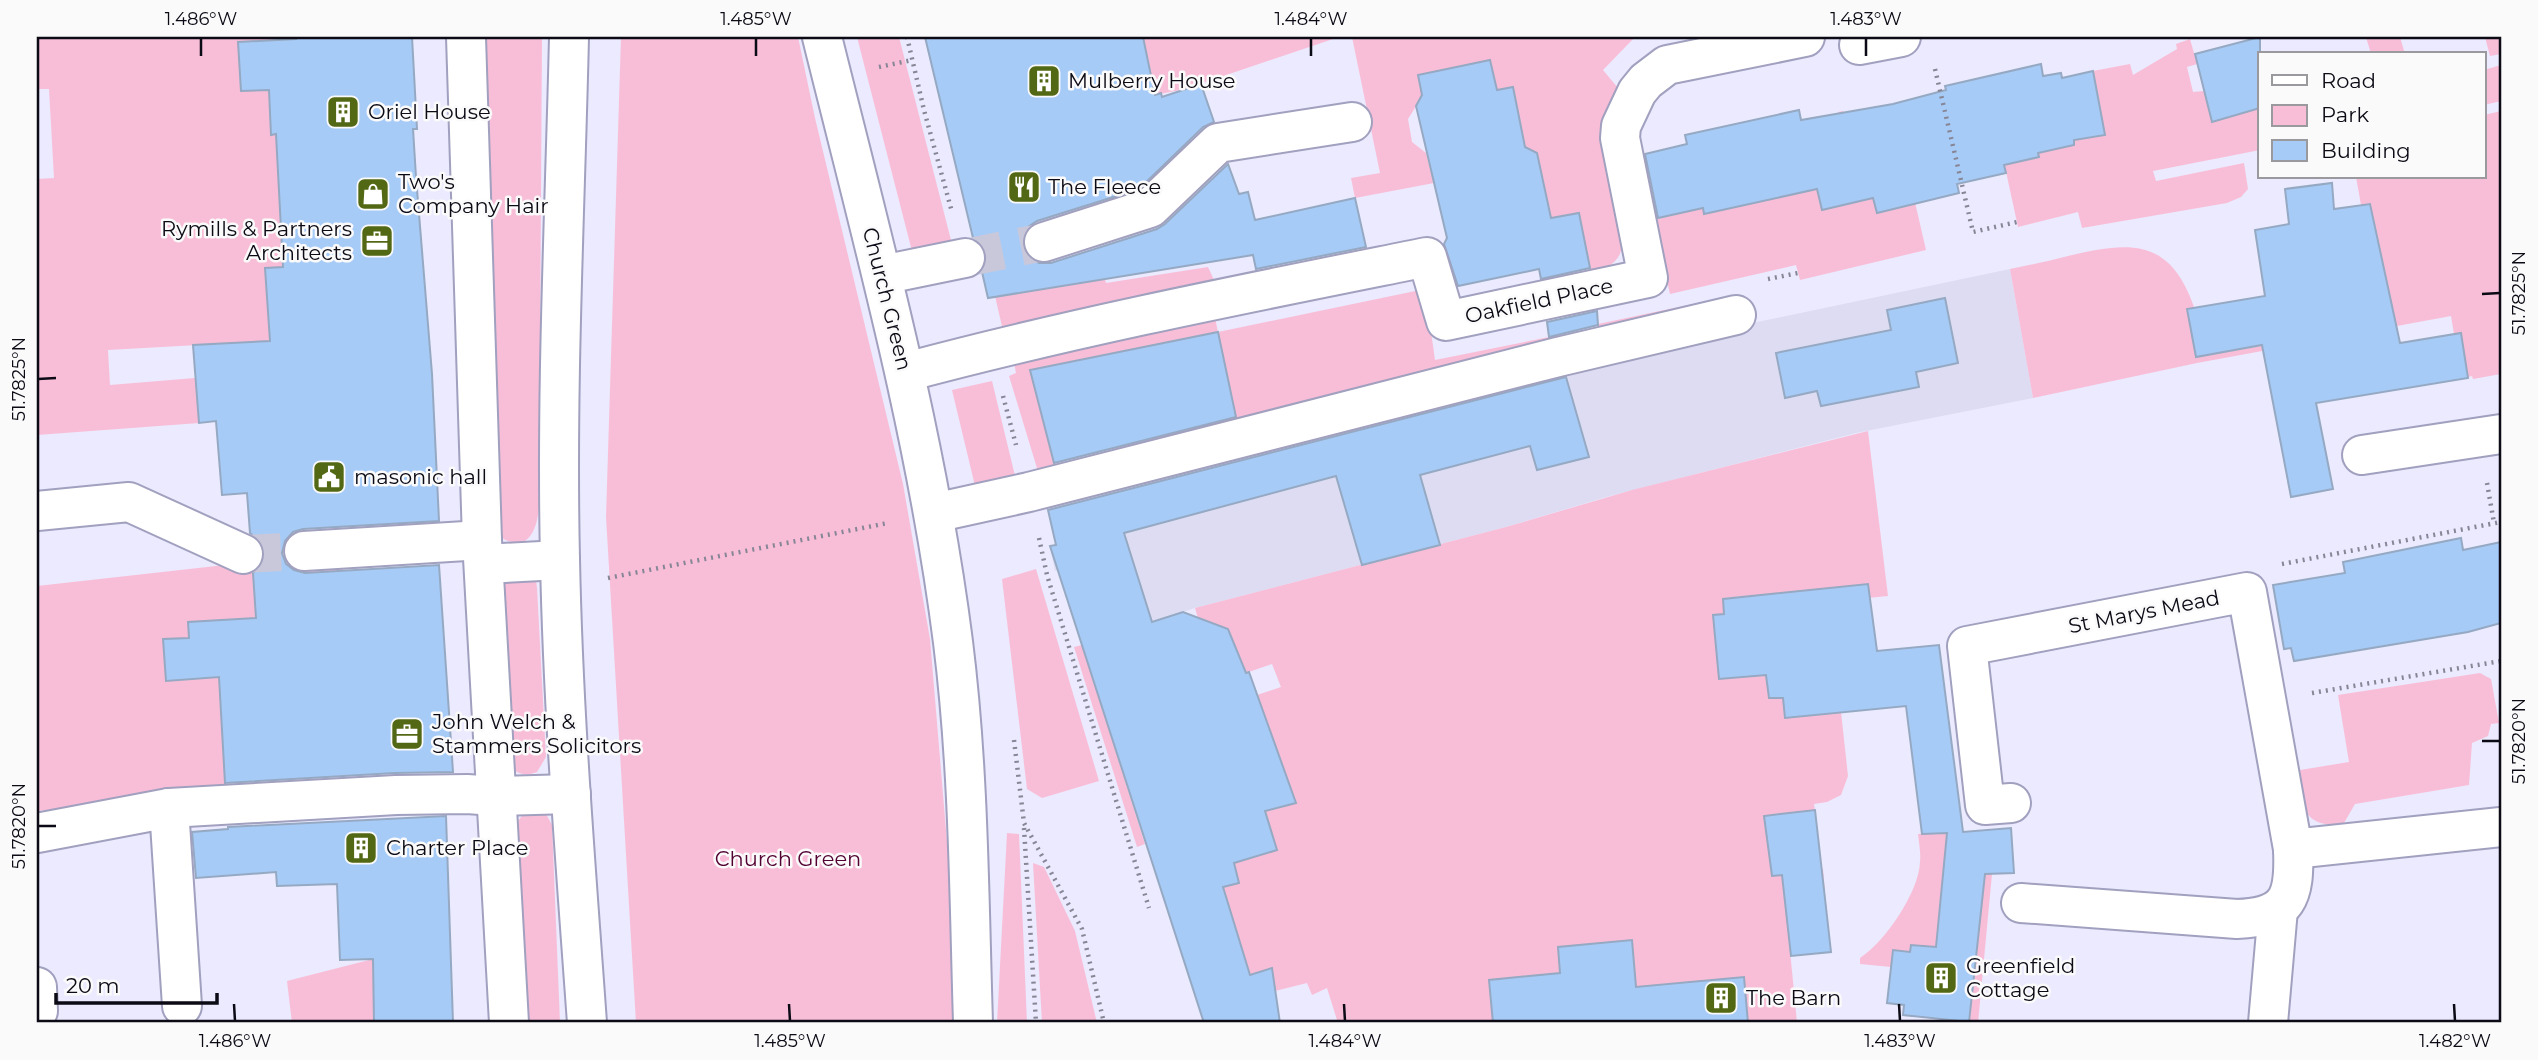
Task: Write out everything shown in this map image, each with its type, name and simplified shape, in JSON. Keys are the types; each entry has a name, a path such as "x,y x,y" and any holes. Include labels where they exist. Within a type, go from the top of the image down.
{"street":[{"path":"466,37 483,552 509,1023"},
{"path":"569,37 560,559 571,794 587,1023"},
{"name":"Church Green","path":"822,37 906,372 934,513 953,643 966,776 973,1023"},
{"name":"Oakfield Place","path":"906,372 990,349 1427,257 1446,321 1648,278 1620,138 1621,126 1637,92 1655,74 1674,62 1805,37"},
{"path":"1859,45 1901,37"},
{"path":"1044,242 1150,208 1218,143 1352,122"},
{"path":"882,275 965,258"},
{"path":"934,513 1054,486 1558,357 1736,315"},
{"path":"2362,455 2501,434"},
{"path":"37,510 129,502 243,554"},
{"path":"304,551 483,552 560,559"},
{"name":"St Marys Mead","path":"2011,803 1984,805 1967,646 2247,592 2294,849 2295,880 2278,909 2269,1023"},
{"path":"37,833 169,808 396,795 571,794"},
{"path":"169,808 182,1006"},
{"path":"2294,849 2501,827"},
{"path":"2021,903 2236,919 2262,918 2278,909"}],"path":[{"path":"1934,63 1973,232 2017,222"},
{"path":"600,580 934,513"},
{"path":"2247,592 2259,568 2501,522"},
{"path":"2267,700 2501,661"},
{"path":"1012,730 1024,823 1036,1023"},
{"path":"1024,823 1082,929 1104,1023"}],"shaded area":[{"path":"2010,269 2033,398 1856,433 1606,497 1506,527 1195,608 1082,645 1062,569 1055,571 1050,546 1056,544 1046,503 1562,363"}],"green space":[{"path":"37,37 296,37 238,42 241,91 301,88 301,93 269,95 271,134 305,133 334,265 266,268 270,341 108,350 110,385 195,378 199,423 37,435 37,179 54,178 49,89 37,89"},
{"path":"478,37 542,37 539,507 533,532 529,538 517,543 499,536"},
{"name":"Church Green","path":"621,37 798,37 903,484 930,639 948,854 958,1023 636,1023 606,517"},
{"path":"857,37 899,37 952,244 913,255"},
{"path":"1132,37 1339,37 1185,89 1155,95 1148,58 1110,66 1133,44"},
{"path":"1352,37 1635,37 1603,70 1618,88 1608,114 1622,244 1616,260 1608,267 1591,273 1579,213 1551,218 1510,140 1512,87 1418,103 1408,119 1412,142 1426,153 1434,183 1355,198 1351,178 1380,173"},
{"path":"2366,37 2400,37 2404,52 2370,52"},
{"path":"2485,37 2501,37 2501,54 2490,56"},
{"path":"2190,39 2197,64 2187,67 2193,92 2204,91 2212,121 2258,109 2258,150 2153,171 2156,181 2244,163 2248,189 2241,197 2227,203 2082,228 2078,212 2018,227 2000,144 2011,163 2039,157 2038,153 2074,145 2074,140 2105,135 2093,71 2130,64 2133,75 2177,49 2176,44"},
{"path":"2501,65 2501,101 2486,105 2486,69"},
{"path":"1843,111 1844,115 1908,172 1926,250 1800,280 1796,265 1670,294 1653,220 1703,208 1705,214 1816,188 1822,210 1855,202 1853,179 1838,112"},
{"path":"2501,111 2501,374 2473,379 2472,376 2468,377 2461,333 2454,334 2451,316 2197,363 2033,398 2010,269 2110,248 2145,250 2160,257 2173,268 2184,284 2194,307 2187,309 2196,357 2273,344 2370,204 2361,205 2356,178 2486,178 2486,115"},
{"path":"1208,267 1214,280 1004,335 995,296 1104,276 1106,283"},
{"path":"1425,289 1435,360 1549,337 1599,330 1598,324 1731,296 1734,306 1114,459 1100,407 1228,381 1218,332"},
{"path":"1214,313 1218,332 1030,370 1056,473 1040,478 1009,376 1016,373 1013,357"},
{"path":"992,381 1016,480 976,490 952,390"},
{"path":"1868,431 1888,596 1826,602 1791,592 1723,598 1724,614 1713,615 1719,679 1766,675 1769,698 1783,698 1785,718 1841,712 1848,776 1841,795 1827,802 1814,804 1815,810 1764,817 1772,876 1823,869 1826,904 1786,909 1797,1023 1748,1023 1744,977 1696,989 1699,1023 1655,1023 1637,997 1631,940 1558,947 1560,973 1489,980 1493,1023 1330,1023 1337,1020 1327,988 1312,995 1307,983 1275,991 1271,968 1248,976 1223,887 1239,883 1234,863 1277,850 1265,811 1257,695 1281,687 1272,664 1208,686 1200,625 1195,608 1506,527 1632,490"},
{"path":"342,558 345,613 189,622 189,638 164,639 166,680 445,664 446,670 308,677 222,714 226,789 37,811 37,586 252,562"},
{"path":"1036,569 1099,781 1042,798 1027,789 1002,579"},
{"path":"507,578 536,580 537,588 546,757 537,772 529,774 520,773 510,767 503,584"},
{"path":"1082,645 1145,844 1137,847 1074,647"},
{"path":"2480,673 2491,679 2499,723 2491,724 2488,736 2472,743 2469,785 2355,804 2344,823 2320,823 2306,812 2294,771 2349,762 2338,695"},
{"path":"526,811 545,812 552,825 560,1023 525,1023 518,821"},
{"path":"1963,832 1966,875 1992,874 1978,1023 1969,1023 1979,928 1938,923 1936,947 1911,945 1910,952 1894,951 1891,967 1860,964 1860,958 1890,929 1914,887 1920,862 1918,834"},
{"path":"1007,833 1019,834 1027,1023 997,1023"},
{"path":"1033,863 1044,867 1075,931 1097,1023 1042,1023"},
{"path":"373,959 374,1023 292,1023 287,981"}],"building":[{"path":"296,37 412,37 417,129 413,129 432,374 439,521 303,529 293,532 285,541 282,553 286,564 305,573 439,565 453,772 225,783 219,677 166,681 163,639 189,638 188,622 256,618 253,573 263,564 265,551 260,541 250,533 247,493 222,495 216,421 199,423 193,345 270,341 265,268 283,267 276,134 271,135 269,90 241,91 238,42"},
{"path":"925,37 1143,37 1155,95 1161,93 1162,97 1201,84 1214,122 1203,127 1139,189 1037,221 1028,227 1023,237 1023,248 1029,258 1039,263 1051,263 1157,229 1228,164 1239,194 1248,192 1255,220 1355,198 1366,247 1256,269 1253,255 988,298 982,272 986,264 986,253 982,244 973,238"},
{"path":"2260,37 2258,109 2212,122 2195,54"},
{"path":"1490,60 1497,90 1513,87 1525,147 1537,153 1551,218 1579,213 1590,268 1541,279 1539,269 1458,286 1444,244 1447,238 1416,106 1422,95 1418,75"},
{"path":"2041,64 2043,76 2061,73 2062,78 2093,71 2105,135 2074,140 2074,145 2038,153 2039,157 2004,165 2006,173 1957,184 1959,193 1877,213 1873,198 1822,210 1817,189 1704,214 1703,208 1658,218 1645,154 1687,144 1685,135 1799,110 1801,120 1893,104 1946,90 1945,86"},
{"path":"2332,183 2334,209 2370,204 2400,343 2461,333 2468,378 2316,403 2333,489 2291,497 2262,345 2196,357 2187,309 2265,296 2255,230 2289,224 2285,189"},
{"path":"1945,298 1958,363 1916,372 1919,387 1821,406 1817,391 1785,398 1776,353 1891,330 1887,310"},
{"path":"1597,311 1598,325 1549,337 1547,322"},
{"path":"1218,332 1236,417 1054,463 1030,370"},
{"path":"1566,377 1589,457 1537,470 1530,446 1420,475 1440,545 1362,565 1336,476 1124,533 1152,622 1183,612 1228,629 1246,673 1249,672 1296,803 1265,811 1277,850 1234,863 1239,883 1223,887 1250,975 1272,968 1280,1023 1204,1023 1050,546 1056,545 1048,510"},
{"path":"2461,538 2463,550 2501,542 2501,623 2468,632 2294,661 2291,648 2284,649 2273,585 2345,573 2343,562"},
{"path":"1868,584 1877,651 1939,645 1963,832 2011,828 2014,873 1985,874 1969,1022 1903,1015 1904,1005 1887,1003 1893,950 1910,952 1911,945 1936,947 1947,833 1922,834 1906,706 1785,718 1783,698 1769,698 1766,675 1719,679 1713,615 1724,614 1723,599"},
{"path":"1815,810 1831,952 1791,956 1782,875 1772,876 1764,816"},
{"name":"Charter Place","path":"446,816 453,1023 374,1023 373,959 340,960 337,884 277,886 276,872 196,878 192,832 228,827"},
{"path":"1632,940 1636,987 1744,977 1748,1023 1493,1023 1489,980 1560,973 1558,947"}],"tunnel":[{"path":"965,258 1044,242"},
{"path":"243,554 304,551"}],"place":[{"name":"Mulberry House","path":"1044,81"},
{"name":"Oriel House","path":"343,112"},
{"name":"The Fleece","path":"1024,187"},
{"name":"Two's Company Hair","path":"373,194"},
{"name":"Rymills & Partners Architects","path":"377,241"},
{"name":"masonic hall","path":"329,477"},
{"name":"John Welch & Stammers Solicitors","path":"407,734"},
{"name":"Charter Place","path":"361,848"},
{"name":"Greenfield Cottage","path":"1941,978"},
{"name":"The Barn","path":"1721,998"}]}
